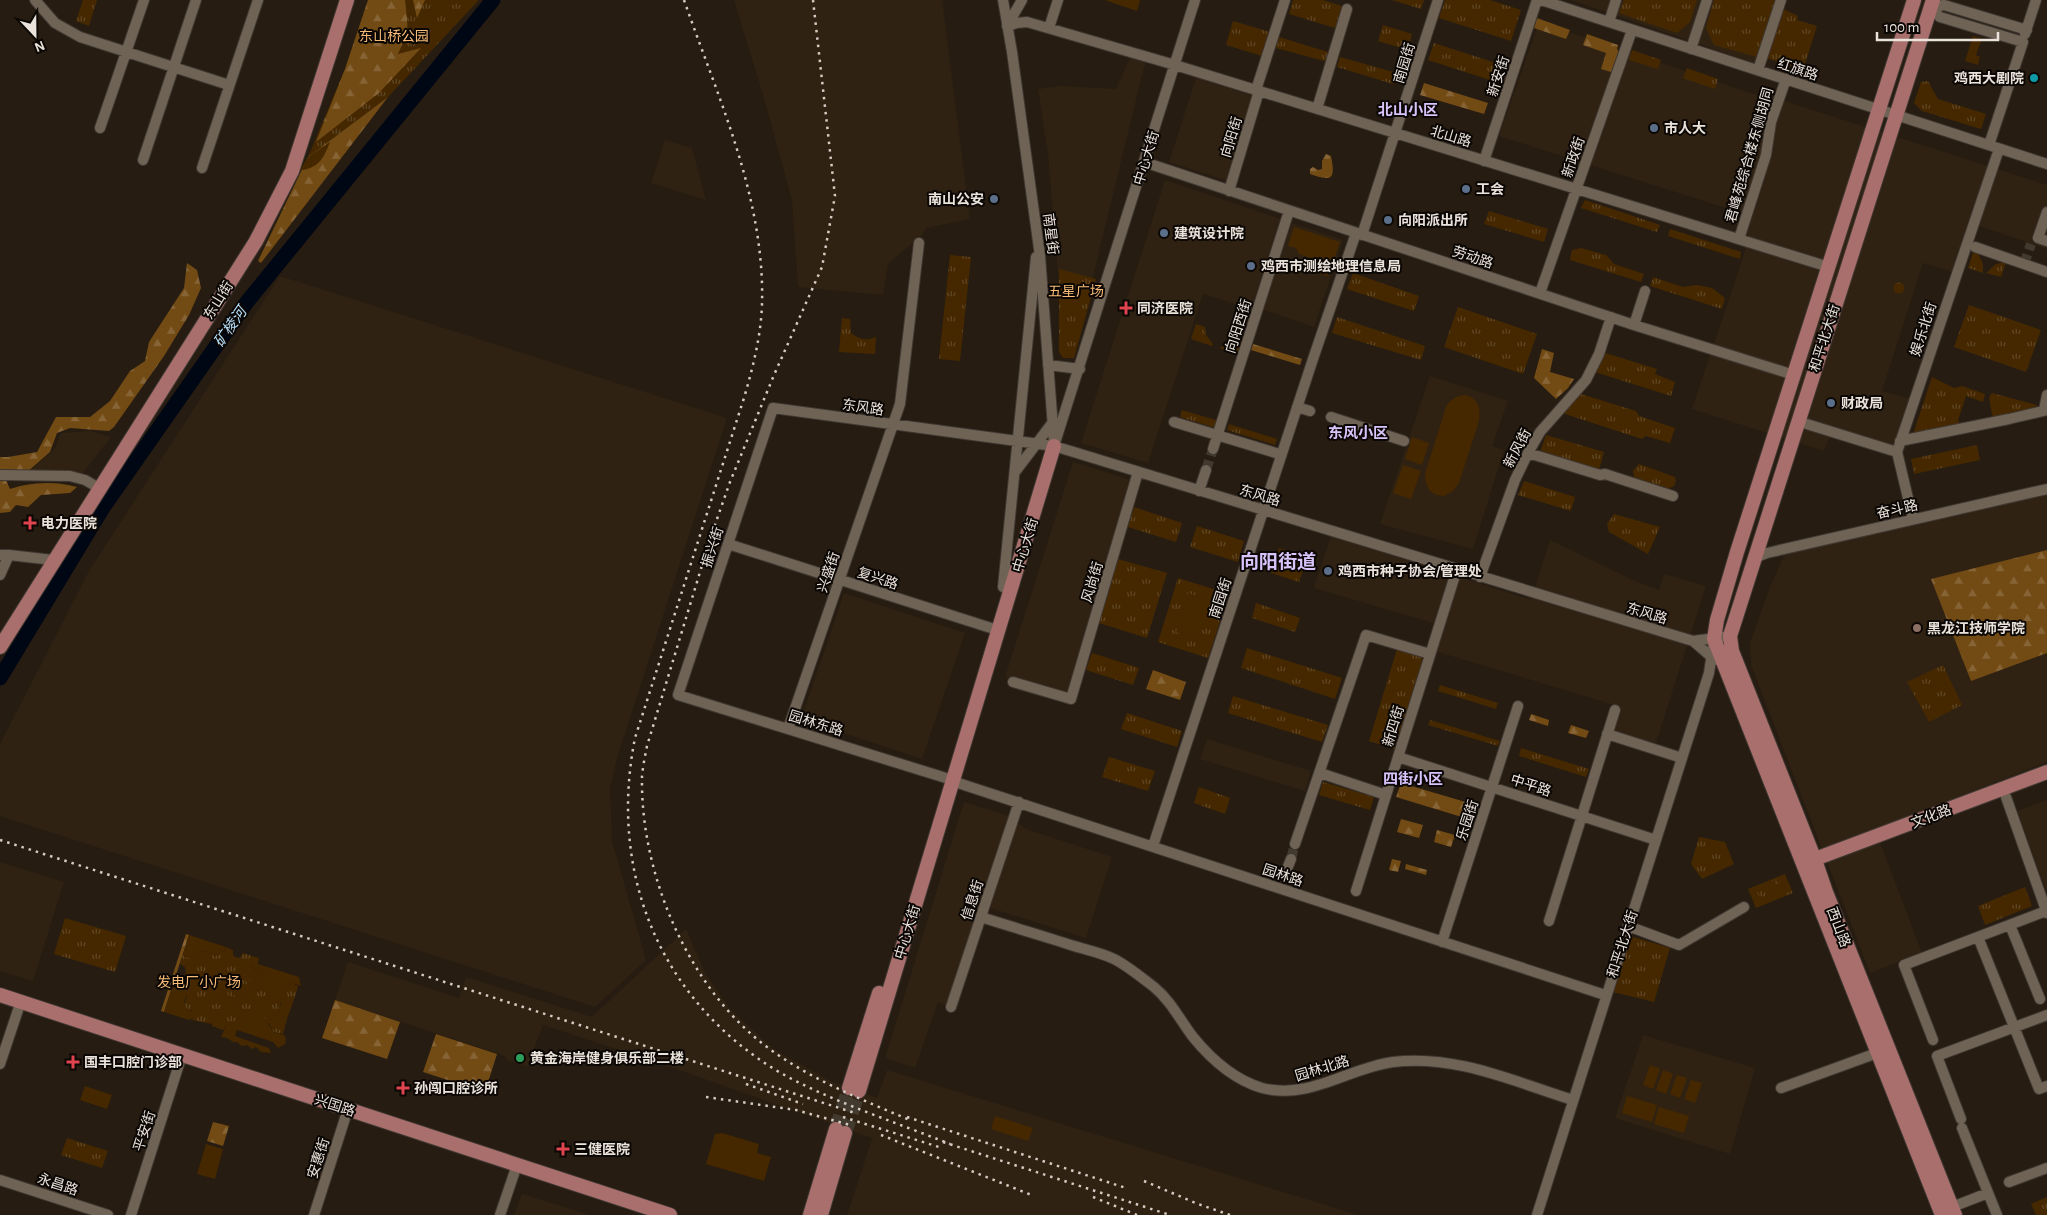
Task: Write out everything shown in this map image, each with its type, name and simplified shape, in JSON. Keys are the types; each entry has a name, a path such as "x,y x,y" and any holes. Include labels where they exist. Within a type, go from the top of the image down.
{"main road":[{"name":"东山街","path":"0,646 256,241 277,202 292,171 347,0"},
{"name":"和平北大街","path":"1721,649 1717,620 1914,0"},
{"name":"和平北大街","path":"1721,649 1754,558 1931,4"},
{"name":"中心大街","path":"854,1089 1054,446"},
{"name":"中心大街","path":"949,779 1003,587"},
{"name":"西山路","path":"1721,649 1728,673 1859,978 1949,1212"},
{"name":"西山路","path":"1721,649 1810,864 1878,1053 1949,1212"},
{"name":"文化路","path":"2011,792 2047,772"},
{"name":"文化路","path":"1810,864 2011,792 2047,781"},
{"name":"兴国路","path":"0,995 670,1215"},
{"path":"810,1215 841,1131 821,1215"}],"street":[{"path":"35,0 55,23 80,36 230,86"},
{"path":"100,128 144,0"},
{"path":"143,160 196,0"},
{"path":"202,168 258,0"},
{"name":"南星街","path":"1003,0 1038,236 1054,446"},
{"path":"1007,26 1022,0"},
{"path":"1049,28 1058,0"},
{"name":"中心大街","path":"1054,446 1077,380 1195,0"},
{"name":"向阳街","path":"1229,191 1285,0"},
{"name":"南园街","path":"1153,846 1312,359 1396,134 1438,0"},
{"name":"红旗路","path":"1539,0 2047,164"},
{"name":"新安街","path":"1484,161 1539,0"},
{"path":"1609,22 1616,0"},
{"path":"1691,49 1707,0"},
{"path":"1758,70 1782,0"},
{"path":"1989,145 2036,0"},
{"path":"1931,4 1944,5 2027,30"},
{"path":"1931,4 1940,17 2023,42"},
{"path":"1318,109 1347,9"},
{"name":"北山路","path":"1007,26 1027,22 1049,28 1175,65 1829,267"},
{"name":"新政街","path":"1540,293 1632,30"},
{"name":"君峰苑综合楼东侧胡同","path":"1739,239 1766,155 1770,122 1786,79"},
{"name":"娱乐北街","path":"1913,519 1897,452 1999,149"},
{"name":"劳动路","path":"1144,162 1634,325 1794,375"},
{"name":"向阳西街","path":"1213,449 1289,210"},
{"path":"2039,241 2047,212"},
{"path":"1003,587 1038,236"},
{"name":"兴盛街","path":"788,729 900,404 919,243"},
{"path":"1975,247 2047,272"},
{"path":"1634,325 1645,291"},
{"name":"新风街","path":"1480,577 1515,480 1528,454 1540,432 1586,380 1599,354 1611,317"},
{"path":"1048,365 1080,369"},
{"path":"1014,473 1052,423 1077,380"},
{"path":"1900,441 2046,410 2047,395"},
{"path":"1297,407 1310,411"},
{"name":"东风路","path":"773,408 1054,446 1721,649"},
{"name":"振兴街","path":"678,694 773,408"},
{"path":"1331,417 1404,441"},
{"path":"1797,421 1897,452"},
{"path":"1174,422 1276,453"},
{"path":"1528,454 1600,475 1604,474 1673,496"},
{"path":"1199,491 1206,470"},
{"name":"风尚街","path":"1013,682 1071,699 1138,472"},
{"path":"0,475 70,476 86,480 99,488"},
{"name":"奋斗路","path":"1754,558 1767,553 2047,489"},
{"name":"复兴路","path":"728,544 991,628"},
{"path":"0,575 5,555 53,560"},
{"name":"新四街","path":"1356,891 1457,569"},
{"path":"1295,844 1366,635 1430,654"},
{"path":"1693,641 1721,649"},
{"name":"和平北大街","path":"1537,1215 1605,995 1709,673 1721,649"},
{"name":"园林东路","path":"678,694 949,779"},
{"name":"乐园街","path":"1442,942 1518,706"},
{"path":"1548,921 1614,710"},
{"path":"1607,734 1682,758"},
{"name":"中平路","path":"1398,757 1656,840"},
{"path":"1320,773 1386,795"},
{"name":"园林路","path":"949,779 1605,995"},
{"path":"1933,1040 1904,964 2047,912 2011,792"},
{"name":"信息街","path":"951,1007 1019,802"},
{"path":"1628,926 1679,945 1744,907"},
{"name":"园林北路","path":"981,917 1114,958 1169,1000 1194,1038 1213,1058 1238,1078 1262,1088 1295,1091 1317,1086 1368,1067 1420,1060 1451,1063 1476,1069 1573,1100"},
{"path":"2010,925 2040,999"},
{"path":"1978,937 2039,1089 2047,1086"},
{"path":"0,1064 21,1001"},
{"path":"1997,1215 1938,1056 2047,1015"},
{"path":"1781,1088 1878,1053"},
{"name":"平安街","path":"131,1215 182,1054"},
{"name":"安惠街","path":"314,1215 348,1109"},
{"path":"500,1215 517,1165"},
{"path":"2009,1182 2047,1168"},
{"name":"永昌路","path":"0,1180 108,1215"},
{"path":"1949,1212 1988,1193"}],"shaded area":[{"path":"734,0 942,0 970,219 926,228 922,235 888,264 883,295 798,287 792,200 764,98"},
{"path":"1571,0 1778,0 1757,64"},
{"path":"1539,22 1774,101 1765,150 1745,214 1499,136"},
{"path":"1130,58 1145,63 1092,281 1058,272 1048,154 1038,89 1061,86 1116,89"},
{"path":"1196,78 1254,96 1228,181 1169,162"},
{"path":"1781,100 2047,185 2047,249 1970,223 1952,272 1923,263 1882,391 1910,399 1894,446 1833,427 1824,451 1692,409 1746,248 1738,245 1768,156"},
{"path":"665,140 692,148 706,200 651,183"},
{"path":"1165,180 1280,219 1251,309 1203,294 1148,463 1081,443"},
{"path":"1292,223 1343,240 1314,327 1262,309"},
{"path":"280,276 727,418 618,755 610,788 612,841 646,960 595,1007 0,816 0,744 89,571"},
{"path":"1430,376 1508,401 1492,446 1504,450 1473,549 1380,524"},
{"path":"91,431 111,437 76,482 29,471 54,450 61,433"},
{"path":"1073,462 1134,481 1068,695 1005,677"},
{"name":"黑龙江技师学院","path":"2047,494 2047,762 1875,829 1922,953 1870,973 1751,665 1750,643 1770,587 1785,554"},
{"path":"1331,536 1531,600 1550,540 1635,581 1659,590 1664,574 1706,586 1656,743 1610,731 1618,706 1435,651 1443,626 1314,588"},
{"path":"844,593 965,633 922,759 801,719"},
{"path":"1207,739 1311,771 1305,791 1200,759"},
{"path":"2047,800 2047,892 2017,811"},
{"path":"964,802 1006,815 1026,829 1112,857 1086,938 981,905 947,1005 938,1002 915,1068 885,1058"},
{"path":"0,862 64,882 33,981 0,971"},
{"path":"686,929 705,973 731,1010 775,1050 832,1082 877,1098 887,1070 1358,1215 847,1215 872,1139 875,1139 676,1069 543,1025 527,1067 507,1060 505,1056 335,1000 348,962 459,998 466,977 592,1017"},
{"path":"1643,1035 1755,1068 1730,1154 1615,1118"},
{"path":"522,1194 590,1215 514,1215"}],"green space":[{"path":"83,0 97,0 89,26 76,21"},
{"name":"东山桥公园","path":"368,0 479,0 388,97 308,157 345,69"},
{"path":"368,0 405,0 407,28 405,39 398,54 421,48 379,93 316,142 345,69"},
{"path":"413,0 425,0 417,18"},
{"path":"1105,0 1140,0 1137,11"},
{"path":"1293,0 1323,0 1342,6 1335,28 1289,14"},
{"path":"1392,0 1424,0 1421,9"},
{"path":"1445,0 1490,0 1521,10 1511,41 1439,18"},
{"path":"1624,0 1697,0 1690,22 1677,33 1619,13"},
{"path":"1714,0 1776,0 1757,57 1714,45 1706,28"},
{"path":"1783,9 1798,16 1797,20 1817,26 1803,70 1766,58"},
{"path":"1537,18 1570,30 1566,39 1534,28"},
{"path":"1233,21 1270,32 1262,56 1226,45"},
{"path":"1383,25 1412,34 1408,50 1378,41"},
{"path":"1587,34 1618,45 1617,50 1619,51 1611,72 1601,69 1606,53 1583,45"},
{"path":"1973,36 1982,39 1976,55 1980,57 1978,65 1965,61"},
{"path":"1279,37 1331,53 1328,62 1276,48"},
{"path":"1434,43 1502,65 1496,82 1428,60"},
{"path":"1632,50 1661,60 1658,69 1629,60"},
{"path":"1340,57 1397,73 1393,84 1337,67"},
{"path":"1687,68 1718,79 1715,89 1683,78"},
{"path":"1928,81 1938,99 1986,114 1981,129 1922,111 1914,103 1921,82"},
{"path":"1424,83 1488,103 1484,114 1420,95"},
{"path":"388,97 261,263 258,261 308,157"},
{"path":"330,142 323,157 316,165 300,170 308,157"},
{"path":"1326,154 1331,156 1332,175 1323,178 1310,174 1310,169 1313,167 1318,170 1322,169 1322,161"},
{"path":"1585,200 1660,225 1657,232 1581,208"},
{"path":"1489,211 1548,229 1544,242 1484,224"},
{"path":"1294,227 1340,242 1328,276 1308,270 1311,258 1299,254 1296,248 1288,246"},
{"path":"1670,229 1741,252 1740,259 1668,236"},
{"path":"1581,248 1606,255 1614,264 1644,274 1641,282 1570,260 1572,250"},
{"path":"1974,250 1977,251 1983,264 1983,273 1968,268"},
{"path":"950,255 971,257 960,361 939,359"},
{"path":"2006,262 2001,277 1986,273 1996,264"},
{"path":"187,263 197,270 201,288 189,315 164,356 114,427 109,431 70,428 57,433 50,452 26,473 0,471 0,457 37,452 56,417 90,417 110,401 130,371 145,361 149,342 184,288"},
{"name":"五星广场","path":"1059,269 1096,279 1074,358 1063,358 1059,352"},
{"path":"1353,273 1419,296 1414,311 1347,289"},
{"path":"1653,277 1683,287 1696,285 1712,288 1725,298 1722,309 1650,286"},
{"path":"1899,282 1905,288 1899,294 1893,288"},
{"path":"1969,305 2041,330 2026,372 1954,347"},
{"path":"1458,307 1537,334 1523,374 1444,347"},
{"path":"1337,317 1425,346 1421,360 1332,333"},
{"path":"842,318 850,319 851,333 857,337 869,339 876,337 875,354 839,352"},
{"path":"1196,324 1205,327 1206,335 1213,344 1212,346 1191,339"},
{"path":"1235,337 1243,339 1238,354 1219,348 1231,344"},
{"path":"1253,344 1302,359 1300,365 1251,350"},
{"path":"1542,349 1554,353 1550,372 1574,379 1568,388 1556,399 1534,378"},
{"path":"1602,352 1657,369 1655,374 1675,382 1671,396 1595,372"},
{"path":"1932,377 1954,388 1962,386 1985,394 1983,402 1966,396 1958,420 1960,424 1913,434"},
{"path":"1992,393 2037,405 2031,411 1996,418 1992,415 1989,397"},
{"path":"1581,394 1636,411 1639,416 1675,428 1670,443 1646,436 1642,439 1562,413"},
{"path":"1464,395 1473,398 1478,404 1479,421 1459,483 1453,491 1444,496 1436,495 1430,491 1426,483 1425,474 1446,407 1449,402"},
{"path":"1182,410 1219,421 1216,428 1180,417"},
{"path":"1229,424 1277,439 1275,445 1227,430"},
{"path":"1546,435 1604,452 1599,470 1540,452"},
{"path":"1412,437 1429,443 1422,465 1405,459"},
{"path":"1977,445 1980,460 1914,474 1911,459"},
{"path":"1639,464 1675,477 1674,486 1668,489 1634,477 1633,471"},
{"path":"1403,465 1421,471 1411,499 1393,493"},
{"path":"0,480 6,480 10,489 43,483 77,487 70,493 41,495 28,507 16,505 10,512 0,513"},
{"path":"1524,481 1575,497 1571,511 1518,495"},
{"path":"1134,507 1182,523 1176,542 1128,527"},
{"path":"1614,514 1660,527 1648,554 1609,532 1607,524"},
{"path":"1197,526 1244,541 1238,562 1190,547"},
{"path":"1279,548 1307,557 1299,582 1271,573"},
{"path":"2047,550 2047,653 1971,681 1931,579"},
{"path":"1118,559 1167,573 1147,638 1099,623"},
{"path":"1178,578 1229,594 1208,658 1158,642"},
{"path":"1188,593 1210,600 1198,639 1176,632"},
{"path":"1256,603 1300,618 1295,632 1252,618"},
{"path":"1247,648 1342,678 1335,699 1241,668"},
{"path":"1397,649 1423,657 1396,749 1369,741"},
{"path":"1092,653 1139,668 1133,685 1086,670"},
{"path":"1943,665 1962,705 1929,722 1907,682"},
{"path":"1153,670 1186,682 1180,700 1146,689"},
{"path":"1440,685 1498,703 1496,709 1438,691"},
{"path":"1233,696 1328,725 1322,742 1228,713"},
{"path":"1127,713 1182,731 1177,747 1121,729"},
{"path":"1531,714 1549,720 1548,726 1529,720"},
{"path":"1430,720 1500,741 1498,746 1428,725"},
{"path":"1571,725 1589,731 1586,738 1568,733"},
{"path":"1521,748 1589,769 1586,777 1519,756"},
{"path":"1109,757 1155,771 1148,791 1102,777"},
{"path":"1323,782 1374,797 1370,810 1319,795"},
{"path":"1401,783 1469,803 1465,818 1396,797"},
{"path":"1199,787 1230,798 1225,814 1194,803"},
{"path":"1401,819 1423,825 1419,838 1397,832"},
{"path":"1437,830 1455,835 1451,847 1434,842"},
{"path":"1699,837 1725,842 1734,864 1702,879 1691,864"},
{"path":"1392,859 1401,861 1398,872 1389,870"},
{"path":"1406,864 1427,870 1426,875 1405,869"},
{"path":"1785,874 1793,893 1756,908 1748,889"},
{"path":"1785,876 1786,889 1775,880 1774,894 1769,882"},
{"path":"1766,886 1772,901 1756,908 1756,891 1762,901 1767,901"},
{"path":"2025,887 2032,906 1985,925 1978,906"},
{"path":"65,918 126,936 115,972 54,954"},
{"path":"186,934 189,935 164,1012 161,1011"},
{"path":"189,935 226,947 222,953 215,956 203,951 193,958 187,958 183,954"},
{"path":"1630,936 1670,948 1654,1002 1613,992"},
{"name":"发电厂小广场","path":"226,947 233,950 235,957 240,958 243,953 252,956 251,966 261,974 261,983 288,986 292,983 298,986 295,997 280,1003 280,1012 287,1019 283,1034 273,1032 269,1023 238,1023 227,1026 223,1030 212,1026 212,1024 192,1020 194,1017 191,1010 187,1010 184,1005 187,996 176,987 172,988 176,976 183,976 186,973 185,967 180,964 183,954 187,958 205,951 215,956 224,951"},
{"path":"252,956 259,958 258,964 299,977 301,986 292,983 276,992 268,993 264,991 261,987 261,974 249,964 249,958"},
{"path":"236,976 245,977 252,982 254,992 247,1002 246,999 251,988 245,980 231,978"},
{"path":"215,981 220,982 230,998 239,1004 225,998"},
{"path":"235,984 239,984 243,990 239,996 235,996 231,992 231,988"},
{"path":"180,987 187,994 184,1002 186,1008 194,1013 194,1018 189,1020 164,1012 172,988"},
{"path":"295,997 287,1019 280,1015 279,1007 284,998"},
{"path":"335,1000 400,1022 387,1059 322,1038"},
{"path":"255,1012 265,1018 273,1032 284,1035 286,1039 285,1044 278,1048 273,1042 237,1030 235,1036 269,1048 271,1053 261,1052 256,1047 252,1049 247,1045 242,1046 237,1042 221,1037 226,1026 247,1014"},
{"path":"436,1034 497,1054 485,1092 423,1072"},
{"path":"1650,1065 1660,1069 1653,1089 1643,1085"},
{"path":"1663,1070 1673,1074 1666,1094 1656,1090"},
{"path":"1677,1075 1687,1078 1680,1098 1670,1094"},
{"path":"1691,1080 1702,1083 1695,1103 1684,1099"},
{"path":"85,1086 112,1095 107,1109 80,1100"},
{"path":"1627,1096 1657,1105 1652,1122 1622,1113"},
{"path":"1659,1107 1689,1116 1684,1133 1654,1124"},
{"path":"995,1116 1033,1128 1028,1141 991,1129"},
{"path":"213,1122 229,1126 223,1146 207,1141"},
{"path":"722,1133 759,1144 757,1153 771,1157 764,1181 706,1164 715,1134"},
{"path":"67,1138 108,1151 102,1168 61,1155"},
{"path":"206,1144 223,1149 215,1179 197,1174"},
{"path":"2047,1197 2047,1215 2036,1215 2031,1204"}],"waterway":[{"name":"矿棱河","path":"0,678 102,509 247,302 493,0"}],"tunnel":[{"path":"2024,264 2031,244"},
{"path":"1206,470 1213,449"},
{"path":"1291,859 1295,844"},
{"path":"836,1129 849,1088"},
{"path":"845,1133 859,1091"}],"railway":[{"path":"684,0 724,111 748,187 761,265 762,304 756,351 744,398 635,738 629,788 629,837 637,884 652,929 674,971 702,1009 738,1043 779,1072 799,1083 841,1102 950,1144"},
{"path":"813,0 835,196 822,267 774,375 730,482 711,536 647,746 642,776 644,813 650,851 660,889 674,926 692,961 714,993 739,1022 767,1047 801,1070 912,1121"},
{"path":"0,840 855,1113"},
{"path":"746,1084 803,1104"},
{"path":"706,1097 796,1110 850,1125"},
{"path":"843,1117 939,1147"},
{"path":"907,1117 1126,1188"},
{"path":"881,1135 1034,1196"},
{"path":"943,1142 1170,1215"},
{"path":"1144,1181 1198,1204 1230,1215"},
{"path":"1093,1197 1137,1215"}],"place":[{"name":"鸡西大剧院","path":"2034,78"},
{"name":"市人大","path":"1654,128"},
{"name":"工会","path":"1466,189"},
{"name":"南山公安","path":"994,199"},
{"name":"向阳派出所","path":"1388,220"},
{"name":"建筑设计院","path":"1164,233"},
{"name":"鸡西市测绘地理信息局","path":"1251,266"},
{"name":"同济医院","path":"1126,308"},
{"name":"财政局","path":"1831,403"},
{"name":"电力医院","path":"30,523"},
{"name":"鸡西市种子协会/管理处","path":"1328,571"},
{"name":"黑龙江技师学院","path":"1917,628"},
{"name":"黄金海岸健身俱乐部二楼","path":"520,1058"},
{"name":"国丰口腔门诊部","path":"73,1062"},
{"name":"孙闯口腔诊所","path":"403,1088"},
{"name":"三健医院","path":"563,1149"}],"district":[{"name":"北山小区","path":"1408,110"},
{"name":"东风小区","path":"1358,433"},
{"name":"向阳街道","path":"1278,561"},
{"name":"四街小区","path":"1413,779"}]}
